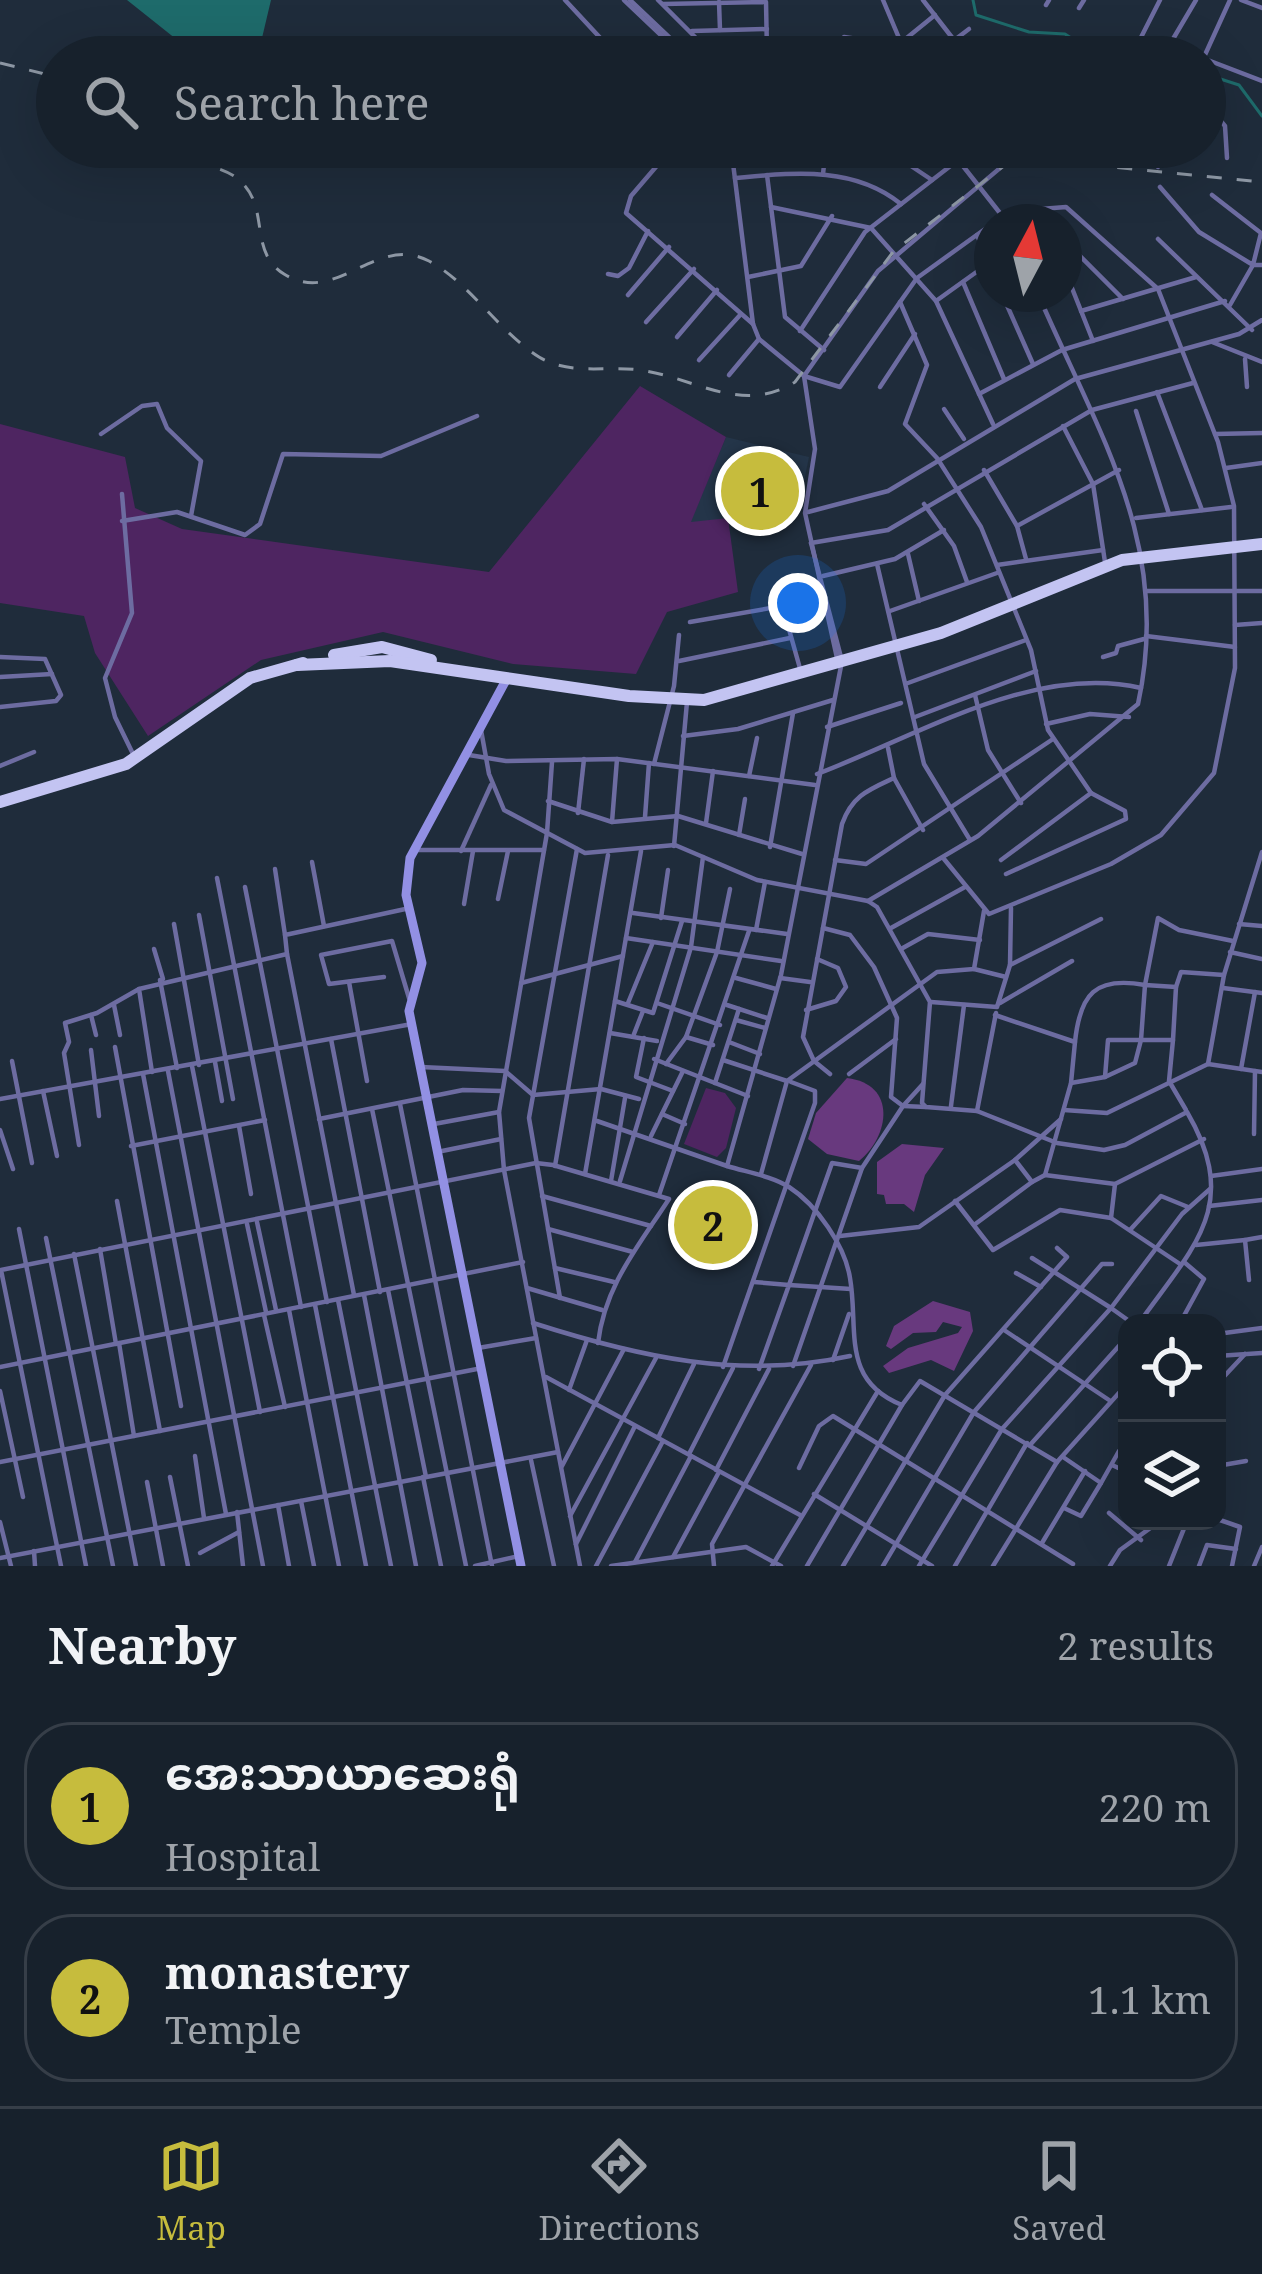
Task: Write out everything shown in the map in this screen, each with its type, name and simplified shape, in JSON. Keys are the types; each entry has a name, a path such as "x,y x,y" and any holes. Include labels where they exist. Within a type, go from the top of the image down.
{"highway":[{"path":"0,802 136,759 250,678 382,646 506,680 687,702 899,645 1141,556 1262,544"}],"main road":[{"path":"506,680 414,850 406,874 422,964 410,1004 412,1024 520,1561"}],"street":[{"path":"565,0 598,36"},
{"path":"627,0 667,36"},
{"path":"883,0 899,36"},
{"path":"923,0 951,36"},
{"path":"1079,8 1084,0"},
{"path":"1142,36 1160,0"},
{"path":"1175,36 1196,0"},
{"path":"1213,36 1230,0"},
{"path":"1241,0 1262,8"},
{"path":"660,2 766,2 767,36"},
{"path":"660,2 696,36"},
{"path":"719,2 720,30"},
{"path":"911,36 935,16"},
{"path":"690,36 767,29"},
{"path":"959,36 969,29"},
{"path":"1226,67 1262,81"},
{"path":"1226,142 1227,158"},
{"path":"657,168 625,209 753,324"},
{"path":"733,168 753,324 759,339 804,376 840,388 917,278 974,237"},
{"path":"823,174 824,168"},
{"path":"914,168 932,180"},
{"path":"800,332 871,228 947,168"},
{"path":"968,168 995,204"},
{"path":"727,1166 780,978 840,662 806,513 815,449 804,376 896,255 1001,168"},
{"path":"734,178 823,174 879,187 902,204"},
{"path":"767,176 785,317 824,350"},
{"path":"1160,187 1198,232 1253,265 1262,265"},
{"path":"979,394 1062,350 1227,303 1253,265 1262,233 1212,195"},
{"path":"771,207 832,215 871,228 936,301 993,425"},
{"path":"748,278 800,266 832,215"},
{"path":"984,911 1011,908 1144,848 1206,786 1228,710 1235,646 1236,546 1226,468 1158,289 1082,218"},
{"path":"608,274 618,276 629,268 648,231"},
{"path":"1159,239 1252,330"},
{"path":"628,295 669,247"},
{"path":"1082,258 1124,299"},
{"path":"646,322 694,269"},
{"path":"936,301 974,276"},
{"path":"1082,311 1199,276"},
{"path":"963,282 1004,380"},
{"path":"676,338 717,290"},
{"path":"900,302 927,365 905,424 956,486 998,568 1027,640 1053,739 1090,793 1125,811 1126,819 1006,874"},
{"path":"1010,312 1033,364"},
{"path":"480,727 492,783 504,810 578,848 608,855 674,846 764,882 868,901 971,841 1129,717 1142,688 1147,591 1136,518 1120,470 1046,312"},
{"path":"1081,312 1093,341"},
{"path":"699,360 741,314"},
{"path":"806,513 870,498 1076,379 1252,330 1262,321"},
{"path":"880,387 915,334"},
{"path":"729,375 759,339"},
{"path":"1212,342 1262,362"},
{"path":"1246,359 1247,387"},
{"path":"811,543 888,530 924,504 1092,410 1194,382"},
{"path":"1157,392 1202,510"},
{"path":"101,434 142,406 158,404 167,428 200,461 191,518"},
{"path":"944,409 965,441"},
{"path":"1136,411 1169,514"},
{"path":"122,521 172,512 244,536 260,524 284,454 381,456 477,416"},
{"path":"1063,426 1093,484 1106,567"},
{"path":"1215,434 1262,433"},
{"path":"1226,468 1262,463"},
{"path":"984,470 1017,526 1026,559"},
{"path":"1017,526 1120,470"},
{"path":"122,494 132,613 105,677 115,717 136,759"},
{"path":"924,504 944,530 968,584"},
{"path":"1136,518 1234,506"},
{"path":"819,577 877,565 908,553 944,530"},
{"path":"890,611 1026,559 1103,550"},
{"path":"908,553 919,601"},
{"path":"877,565 930,778 971,841"},
{"path":"819,577 840,662"},
{"path":"1147,591 1262,592"},
{"path":"690,622 823,599"},
{"path":"783,607 801,672"},
{"path":"1235,625 1262,623"},
{"path":"645,818 651,763 679,661 679,635"},
{"path":"1103,657 1116,653 1118,646 1146,637 1235,646"},
{"path":"679,661 790,638"},
{"path":"908,683 1027,640"},
{"path":"0,657 42,657 60,699 0,706"},
{"path":"915,717 1036,671"},
{"path":"0,677 52,674"},
{"path":"818,774 979,709 1042,691 1112,681 1142,688"},
{"path":"975,695 988,751 1021,803"},
{"path":"683,736 700,738 833,700"},
{"path":"674,846 687,702"},
{"path":"827,727 901,703"},
{"path":"770,847 793,712"},
{"path":"1046,724 1090,714 1129,717"},
{"path":"749,776 757,738"},
{"path":"836,860 866,864 952,812 1053,739"},
{"path":"888,746 894,778 923,830"},
{"path":"0,766 34,752"},
{"path":"465,754 552,762 617,759 815,785"},
{"path":"578,814 584,759"},
{"path":"612,822 617,759"},
{"path":"552,762 547,833 499,1112 504,1170 580,1566"},
{"path":"706,824 713,771"},
{"path":"830,1073 814,1060 803,1037 836,860 849,804 894,778"},
{"path":"460,851 492,783"},
{"path":"1000,860 1090,793"},
{"path":"739,836 745,799"},
{"path":"548,801 612,822 678,816 802,854"},
{"path":"560,1298 529,1118 578,848"},
{"path":"414,850 544,850"},
{"path":"464,904 473,851"},
{"path":"498,899 508,851"},
{"path":"585,1174 641,851"},
{"path":"1208,1064 1224,975 1262,853"},
{"path":"555,1166 608,855"},
{"path":"619,1184 697,924 703,856"},
{"path":"944,860 984,911 974,969"},
{"path":"312,862 324,926"},
{"path":"275,869 354,1298"},
{"path":"661,918 668,870"},
{"path":"217,878 301,1307"},
{"path":"658,1195 727,1005 764,882"},
{"path":"245,887 328,1302"},
{"path":"890,929 964,887"},
{"path":"666,1064 697,1017 730,889"},
{"path":"868,901 890,929 930,1002 923,1084 926,1107"},
{"path":"285,935 410,908"},
{"path":"977,1111 1010,964 1011,908"},
{"path":"630,913 787,934"},
{"path":"199,915 233,1099"},
{"path":"1071,1083 1105,1077 1135,1063 1158,918 1179,929 1233,941"},
{"path":"1010,964 1101,919"},
{"path":"615,1001 653,1013 682,921"},
{"path":"174,924 185,975 204,1132 260,1412"},
{"path":"1239,924 1262,926"},
{"path":"823,928 850,935 874,967 898,1018 891,1097 903,1106 977,1111 1057,1143 1104,1150 1125,1145 1187,1112"},
{"path":"900,949 928,934 980,940"},
{"path":"626,938 783,961"},
{"path":"384,977 326,982 322,952 392,940 410,1004"},
{"path":"627,1006 653,942"},
{"path":"154,949 177,1069"},
{"path":"1230,952 1262,959"},
{"path":"79,1145 68,1086 65,1023 114,1005 162,979 287,954"},
{"path":"521,983 623,956"},
{"path":"806,1010 836,1001 846,987 838,968 817,959"},
{"path":"998,1008 1072,962"},
{"path":"760,1177 787,1081 937,972 974,969 1006,977"},
{"path":"1143,1314 1196,1244 1209,1206 1211,1175 1204,1139 1168,1081 1177,987 1181,972 1224,975"},
{"path":"736,978 777,990"},
{"path":"780,978 812,982"},
{"path":"1045,1175 1071,1083 1083,1000 1122,981 1177,987"},
{"path":"349,982 367,1081"},
{"path":"1222,988 1258,992 1241,1069"},
{"path":"139,989 153,1074"},
{"path":"930,1002 998,1008 1075,1042"},
{"path":"657,1003 720,1025"},
{"path":"114,1005 120,1036"},
{"path":"727,1005 770,1019"},
{"path":"951,1108 964,1005"},
{"path":"715,1084 740,1009"},
{"path":"633,1036 644,1011"},
{"path":"91,1015 95,1035"},
{"path":"736,1020 767,1029"},
{"path":"0,1100 412,1024"},
{"path":"610,1033 659,1042"},
{"path":"686,1037 712,1046"},
{"path":"331,1039 362,1198 407,1384 441,1566"},
{"path":"644,1039 636,1077 674,1091"},
{"path":"849,1074 896,1039"},
{"path":"1105,1077 1108,1040 1173,1040"},
{"path":"729,1042 760,1054"},
{"path":"115,1047 181,1406"},
{"path":"91,1050 98,1116"},
{"path":"654,1059 749,1096"},
{"path":"723,1060 817,1094 723,1367"},
{"path":"12,1061 32,1163"},
{"path":"214,1062 222,1101"},
{"path":"1064,1110 1107,1113 1208,1064 1259,1071 1254,1134"},
{"path":"422,1067 505,1072 533,1096 602,1089 641,1100"},
{"path":"168,1071 263,1566"},
{"path":"651,1136 683,1071"},
{"path":"143,1074 226,1514"},
{"path":"793,1366 862,1168 923,1084"},
{"path":"318,1119 463,1090 502,1091"},
{"path":"43,1091 57,1156"},
{"path":"611,1181 625,1095"},
{"path":"400,1104 492,1564"},
{"path":"372,1109 432,1379 466,1566"},
{"path":"433,1124 499,1112"},
{"path":"662,1114 686,1124"},
{"path":"838,1238 919,1226 1015,1160 1061,1119"},
{"path":"131,1146 265,1120"},
{"path":"595,1120 789,1186 838,1238 851,1289 853,1355 878,1391 902,1406"},
{"path":"239,1126 251,1194"},
{"path":"0,1130 13,1169"},
{"path":"439,1152 501,1139"},
{"path":"974,1225 1045,1175 1115,1184 1204,1139"},
{"path":"1015,1160 1032,1182"},
{"path":"61,1566 0,1268 247,1224 536,1163 669,1199 614,1282 602,1310 598,1343"},
{"path":"759,1369 832,1163 862,1168"},
{"path":"1211,1175 1262,1169"},
{"path":"1111,1218 1115,1184"},
{"path":"921,1563 1002,1429 1111,1308 1188,1207 1210,1189"},
{"path":"542,1196 651,1226"},
{"path":"1130,1230 1162,1196 1188,1207"},
{"path":"1209,1206 1262,1200"},
{"path":"118,1201 160,1431"},
{"path":"955,1202 993,1250 1047,1213 1060,1210 1111,1218 1204,1279 1185,1314"},
{"path":"257,1222 277,1312"},
{"path":"247,1224 285,1407"},
{"path":"19,1228 86,1566"},
{"path":"548,1229 633,1252"},
{"path":"1196,1244 1262,1237"},
{"path":"46,1238 113,1566"},
{"path":"1245,1240 1249,1280"},
{"path":"843,1566 945,1395 1068,1255 1057,1248"},
{"path":"100,1249 134,1436"},
{"path":"74,1254 136,1566"},
{"path":"1032,1258 1121,1314"},
{"path":"0,1366 523,1262"},
{"path":"883,1566 974,1412 1102,1264 1112,1264"},
{"path":"555,1268 614,1282"},
{"path":"1016,1273 1041,1287"},
{"path":"754,1282 851,1289"},
{"path":"527,1288 602,1310"},
{"path":"364,1295 416,1566"},
{"path":"338,1300 391,1566"},
{"path":"315,1305 366,1566"},
{"path":"833,1360 851,1306"},
{"path":"289,1310 339,1566"},
{"path":"533,1323 656,1357 723,1367 769,1369 853,1355"},
{"path":"1226,1333 1262,1328"},
{"path":"1004,1330 1111,1402"},
{"path":"478,1348 536,1338"},
{"path":"569,1390 587,1340"},
{"path":"955,1566 1029,1444 1118,1347"},
{"path":"561,1468 624,1349"},
{"path":"1226,1355 1262,1353"},
{"path":"1226,1374 1244,1354"},
{"path":"571,1516 656,1357"},
{"path":"596,1566 694,1364"},
{"path":"714,1566 712,1551 811,1365"},
{"path":"0,1462 482,1368"},
{"path":"635,1562 733,1368"},
{"path":"676,1556 769,1369"},
{"path":"543,1376 800,1515"},
{"path":"807,1566 920,1381 1101,1483"},
{"path":"0,1391 23,1497"},
{"path":"616,1566 752,1548 776,1564 800,1515 878,1391"},
{"path":"993,1566 1060,1460 1118,1394"},
{"path":"799,1468 829,1414 1074,1565"},
{"path":"576,1544 635,1426"},
{"path":"0,1558 558,1452"},
{"path":"1064,1508 1081,1516 1118,1453"},
{"path":"195,1456 204,1518"},
{"path":"531,1457 554,1566"},
{"path":"1226,1464 1246,1461"},
{"path":"1112,1465 1118,1468"},
{"path":"1042,1543 1085,1471"},
{"path":"170,1477 188,1566"},
{"path":"147,1482 164,1566"},
{"path":"813,1493 932,1566"},
{"path":"301,1501 314,1566"},
{"path":"278,1505 290,1566"},
{"path":"237,1512 243,1566"},
{"path":"1109,1513 1141,1540"},
{"path":"0,1522 11,1566"},
{"path":"1226,1523 1240,1527 1232,1566"},
{"path":"1110,1566 1120,1550 1151,1530"},
{"path":"1168,1566 1183,1530"},
{"path":"200,1552 239,1532"},
{"path":"1199,1566 1207,1545 1236,1549"},
{"path":"1254,1566 1262,1547"},
{"path":"34,1551 35,1566"},
{"path":"676,1556 681,1566"},
{"path":"475,1566 520,1561"}],"shaded area":[{"path":"127,0 271,0 262,36 172,36"},
{"path":"640,386 726,437 691,522 728,518 738,592 667,612 636,674 513,664 383,632 261,660 148,736 95,653 84,616 0,603 0,424 125,457 135,508 182,529 489,572"},
{"path":"726,437 809,457 798,511 690,523"},
{"path":"847,1078 874,1090 883,1112 877,1138 859,1161 827,1154 808,1139 816,1113"},
{"path":"706,1088 725,1093 736,1108 726,1148 717,1157 684,1144"},
{"path":"902,1144 944,1148 925,1175 914,1212 904,1204 886,1204 884,1195 877,1194 877,1162"},
{"path":"933,1301 970,1312 973,1331 954,1371 931,1360 889,1373 883,1366 908,1348 958,1333 962,1327 943,1322 936,1332 913,1333 891,1349 886,1346 894,1326"}],"waterway":[{"path":"973,0 976,15 1029,32 1068,36"},
{"path":"1226,81 1239,85 1262,116"}],"railway":[{"path":"0,63 36,72"},
{"path":"215,168 245,186 256,208 267,255 284,274 303,282 321,282 391,256 410,255 444,271 524,346 552,363 646,371 739,395 776,391 795,382 893,252 1001,168"},
{"path":"1123,168 1262,182"}],"place":[{"name":"အေးသာယာဆေးရုံ","path":"760,491"},
{"name":"monastery","path":"713,1225"}]}
